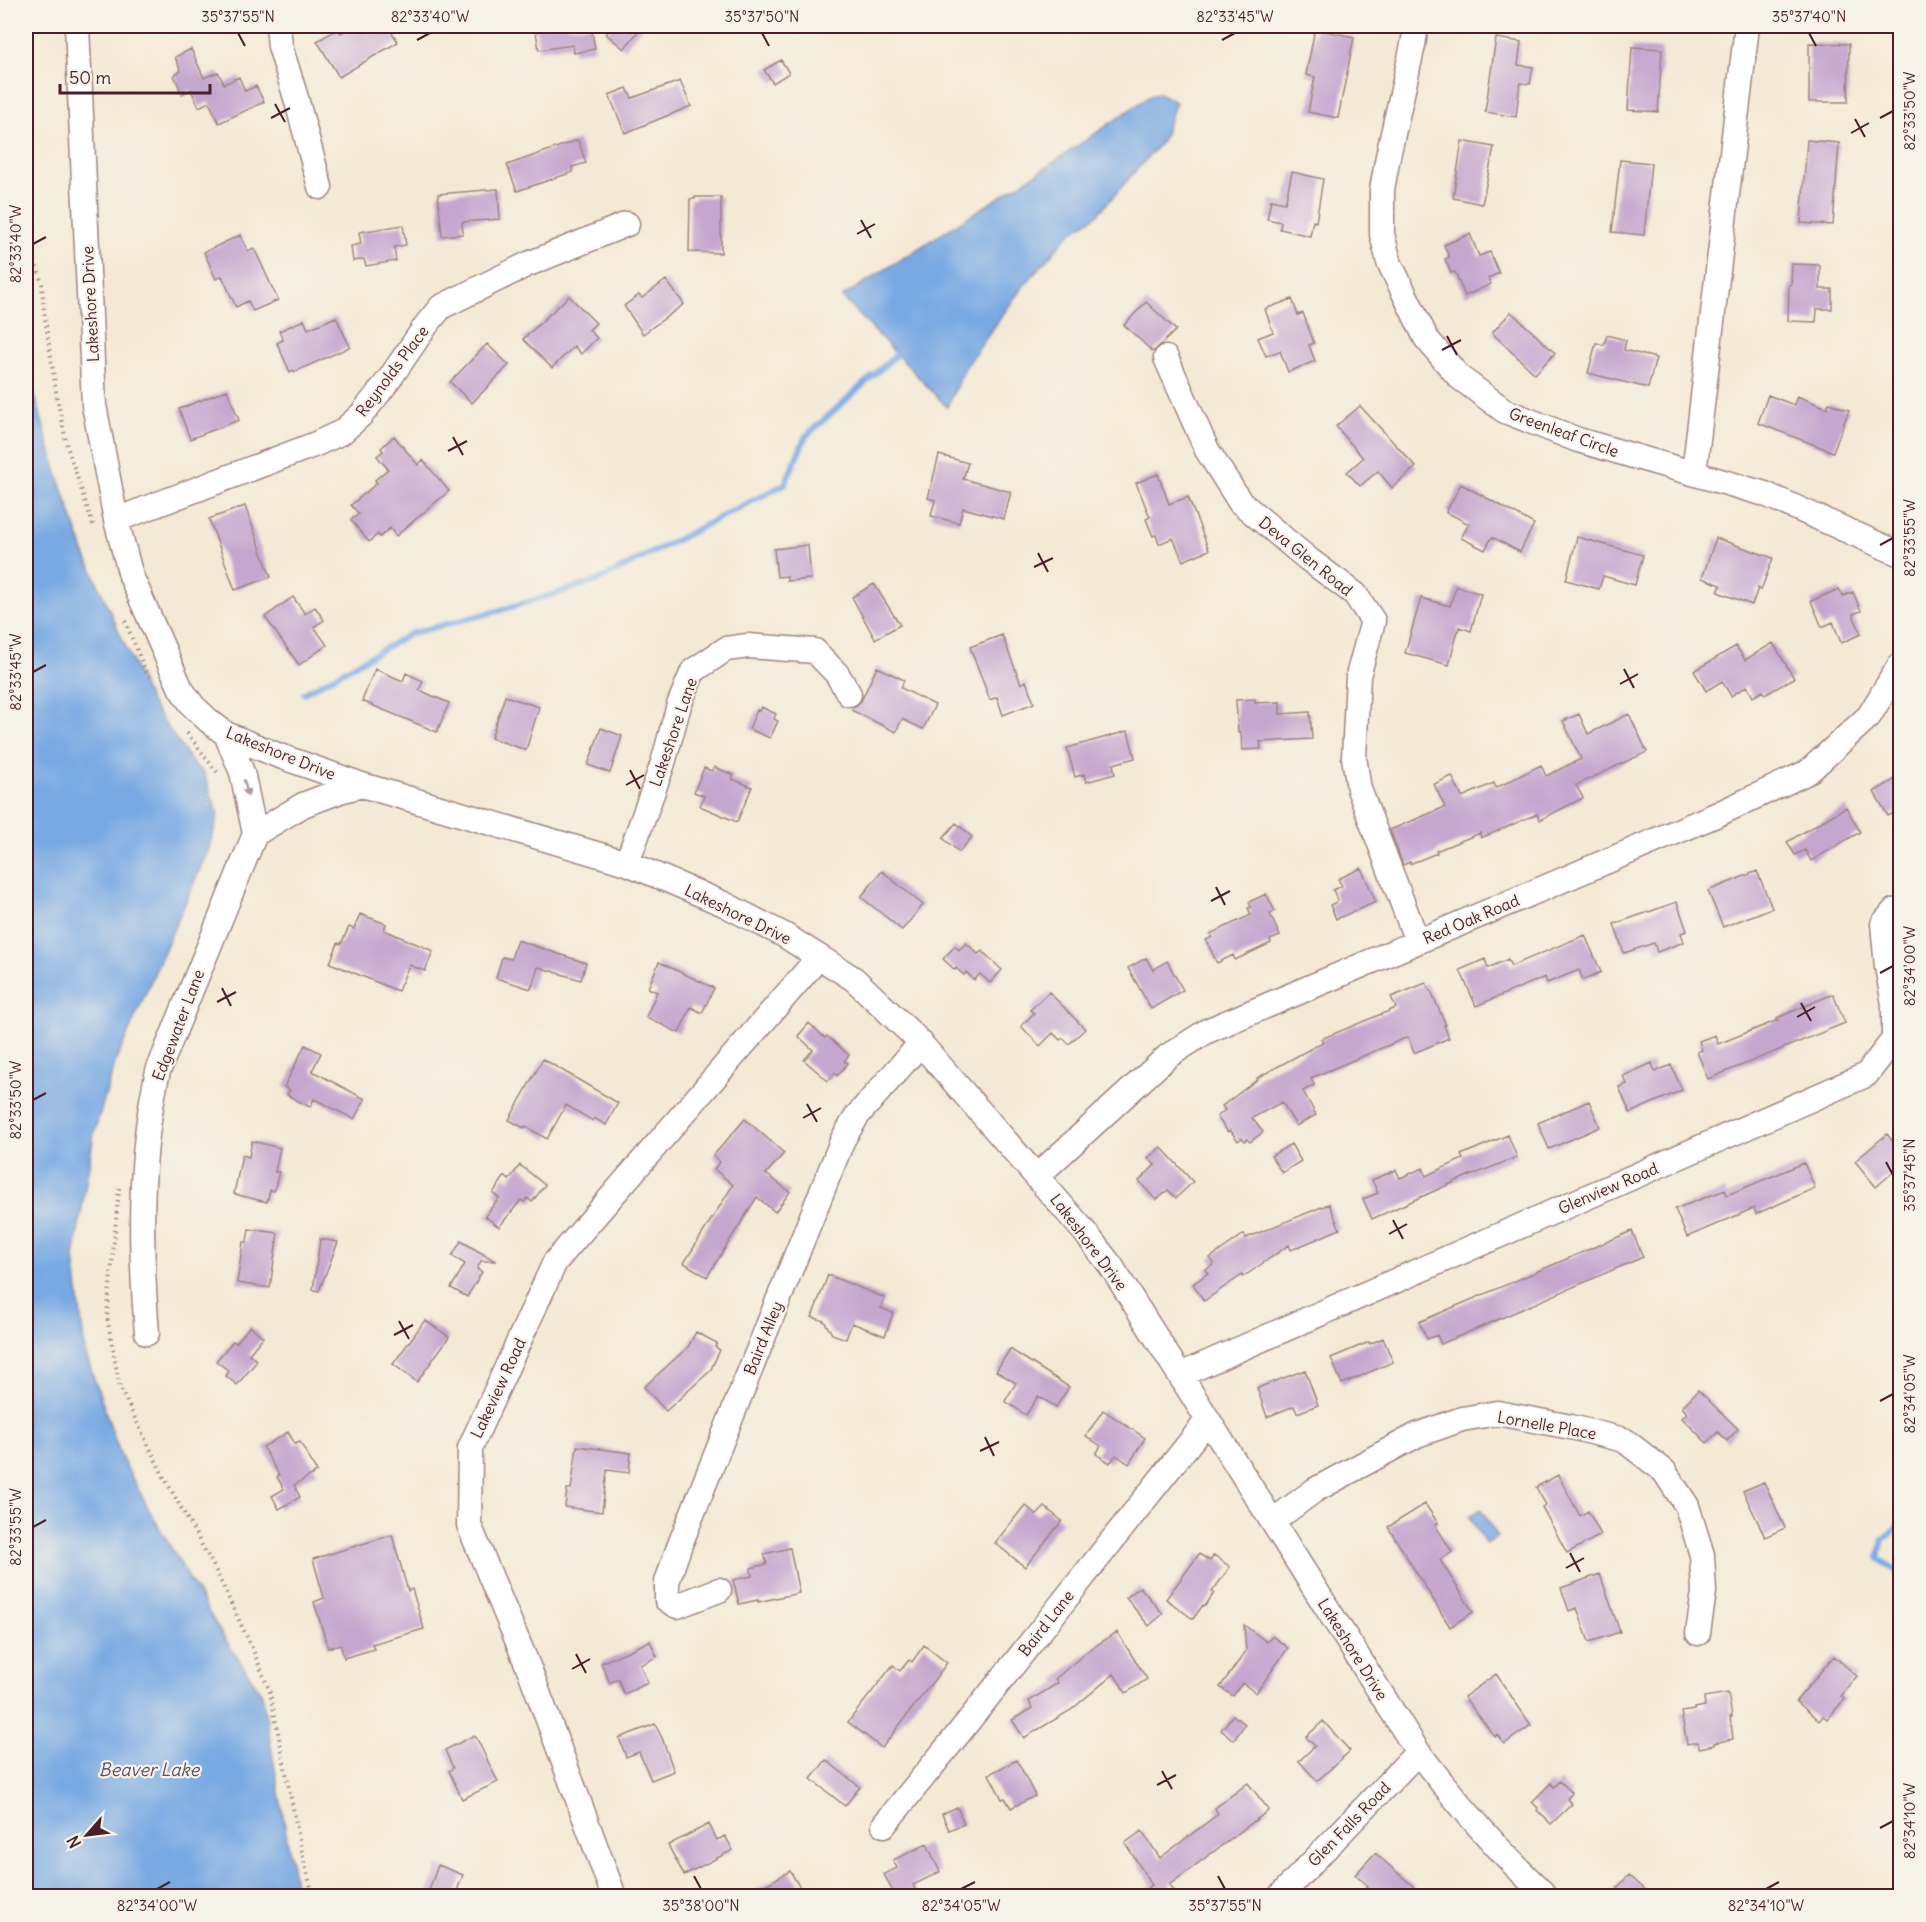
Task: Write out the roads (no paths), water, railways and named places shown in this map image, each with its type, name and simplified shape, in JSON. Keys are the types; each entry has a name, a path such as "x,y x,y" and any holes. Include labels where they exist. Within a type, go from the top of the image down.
{"street":[{"name":"Lakeshore Drive","path":"77,26 94,405 117,520 131,576 181,688 193,706 226,734 278,755 362,785 627,863 724,904 784,935 854,979 921,1043 1084,1231 1111,1266 1418,1752 1462,1809 1525,1877 1546,1896"},
{"path":"278,26 280,46 320,187"},
{"name":"Greenleaf Circle","path":"1416,26 1382,190 1382,234 1389,262 1426,338 1460,377 1505,411 1578,440 1765,494 1900,554"},
{"path":"1694,473 1747,26"},
{"name":"Reynolds Place","path":"117,520 342,432 362,414 441,307 526,265 627,224"},
{"name":"Deva Glen Road","path":"1166,358 1207,450 1240,502 1308,559 1355,594 1373,621 1358,676 1354,757 1359,789 1417,941"},
{"name":"Lakeshore Lane","path":"627,863 663,763 679,705 693,671 726,649 748,646 815,651 837,674 849,694"},
{"name":"Red Oak Road","path":"1037,1176 1168,1056 1207,1031 1718,814 1808,772 1869,716 1900,665"},
{"path":"226,734 242,772 255,834 303,805 362,785"},
{"name":"Edgewater Lane","path":"147,1333 142,1269 143,1173 149,1108 158,1071 255,834"},
{"name":"Glenview Road","path":"1180,1375 1866,1075 1894,1039 1894,1004 1887,967 1883,924 1894,911 1900,912"},
{"name":"Lakeview Road","path":"614,1896 530,1671 469,1525 470,1448 555,1262 819,957"},
{"name":"Baird Alley","path":"719,1590 677,1606 667,1600 667,1582 679,1547 843,1139 857,1116 921,1043"},
{"name":"Lornelle Place","path":"1273,1521 1315,1490 1417,1435 1462,1419 1497,1413 1624,1440 1664,1471 1687,1506 1702,1555 1704,1592 1698,1634"},
{"name":"Baird Lane","path":"884,1825 1207,1421"},
{"name":"Glen Falls Road","path":"1280,1896 1418,1752"}],"water":[{"path":"1159,93 1176,102 1162,141 1096,216 1070,233 1021,289 965,368 947,407 842,297 1045,168 1153,94"},
{"name":"Beaver Lake","path":"26,364 55,467 84,552 150,702 193,764 204,773 218,815 210,846 115,1063 94,1133 74,1257 85,1352 121,1457 222,1635 262,1694 297,1896 26,1896"},
{"path":"1481,1509 1498,1537 1486,1544 1469,1516"}],"waterway":[{"path":"304,693 412,633 501,610 597,581 785,484 806,436 897,354"},
{"path":"1900,1526 1883,1539 1879,1558 1900,1574"}]}
